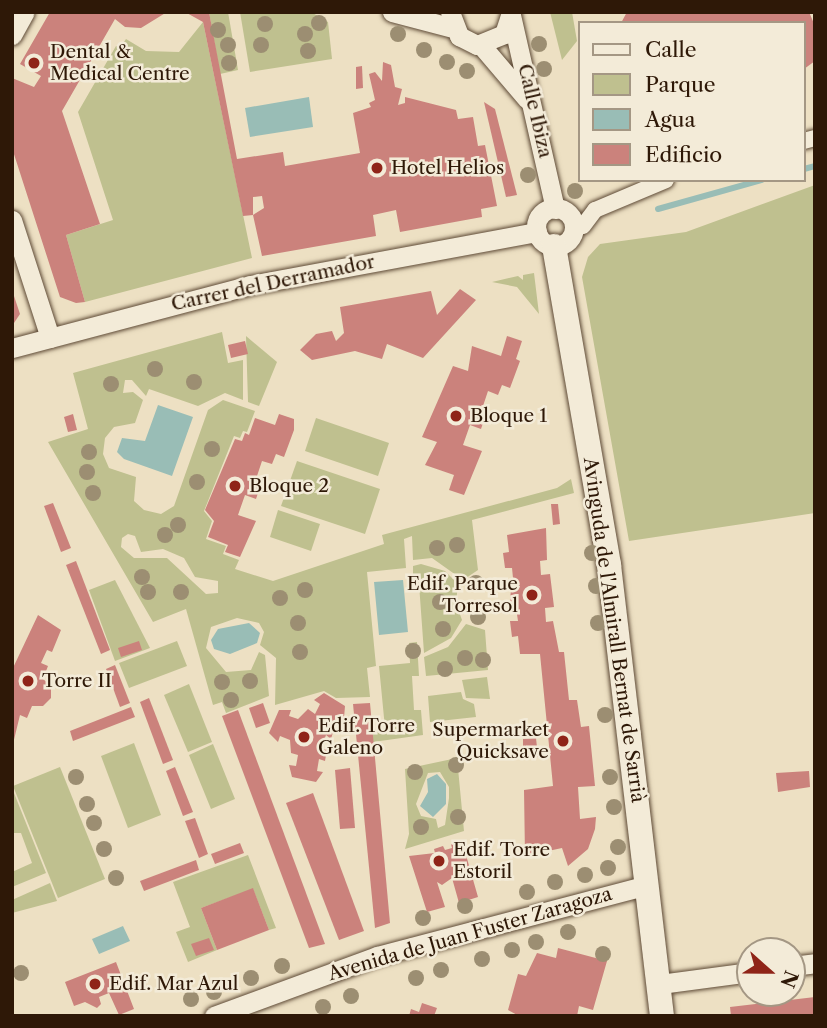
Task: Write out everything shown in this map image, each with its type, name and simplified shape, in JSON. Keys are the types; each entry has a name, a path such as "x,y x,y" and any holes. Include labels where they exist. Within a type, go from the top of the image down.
{"street":[{"path":"12,34 25,12"},
{"path":"392,12 451,20 467,42 481,45 532,105"},
{"path":"481,45 504,34 511,14"},
{"name":"Calle Ibiza","path":"511,14 555,209"},
{"path":"583,226 595,210 661,182"},
{"path":"555,209 572,217 574,233 565,245 545,239 540,216 555,209"},
{"path":"12,220 50,338"},
{"name":"Carrer del Derramador","path":"12,348 250,285 545,239"},
{"name":"Avinguda de l'Almirall Bernat de Sarrià","path":"545,239 609,565 662,1016"},
{"name":"Avenida de Juan Fuster Zaragoza","path":"214,1016 377,956 648,885"},
{"path":"660,984 736,974"}],"green space":[{"path":"209,12 228,12 238,70 220,74"},
{"path":"240,12 311,12 328,22 332,59 250,72"},
{"path":"550,12 572,12 577,41 562,60"},
{"path":"203,22 252,258 85,302 66,235 113,220 78,112 116,46 120,48 126,39 146,51 179,52"},
{"path":"815,185 815,513 629,541 582,277 588,257 600,244 686,232"},
{"path":"534,273 539,314 517,287 492,282 518,276 523,280 523,275"},
{"path":"222,332 228,363 243,360 243,400 225,393 198,406 149,389 146,396 132,380 125,380 123,393 133,392 143,400 135,423 114,427 105,438 103,454 109,468 136,477 134,501 144,510 161,514 174,506 208,410 223,400 255,411 247,432 243,431 240,438 234,436 204,511 212,521 206,539 226,546 223,554 239,560 235,569 273,581 384,544 382,535 557,488 571,479 574,493 472,520 478,570 463,580 432,558 413,560 412,536 404,539 406,568 367,572 376,666 367,668 370,697 336,698 324,691 275,705 276,658 260,645 264,632 259,623 237,618 211,627 206,648 226,672 251,670 259,652 265,655 269,696 226,713 222,702 213,705 186,609 153,622 48,442 88,429 73,373","holes":["128,534 135,536 141,552 163,549 184,558 195,577 218,581 218,593 206,594 167,558 134,558 121,547 122,538"]},
{"path":"246,336 277,362 259,406 248,402"},
{"path":"316,418 389,443 378,476 305,451"},
{"path":"297,461 380,489 365,534 281,506"},
{"path":"278,510 320,524 311,551 270,537"},
{"path":"421,564 445,571 458,584 456,603 462,620 451,638 424,653 419,584 413,584 413,566"},
{"path":"115,580 150,648 115,661 89,590"},
{"path":"466,624 485,630 488,670 426,676 424,657 448,647"},
{"path":"177,641 187,666 129,688 119,663"},
{"path":"417,642 419,676 412,676 414,710 421,710 423,735 373,742 372,730 385,728 379,666 410,663 409,643"},
{"path":"487,677 490,699 466,698 462,680"},
{"path":"189,684 212,742 188,752 164,695"},
{"path":"461,692 463,699 474,704 476,717 430,722 428,696"},
{"path":"134,743 161,815 128,828 101,756"},
{"path":"213,744 235,799 211,809 189,755"},
{"path":"457,758 464,831 405,849 409,834 405,769","holes":["440,772 449,787 445,825 438,828 436,819 421,816 416,804 428,773"]},
{"path":"60,767 105,879 58,898 13,786"},
{"path":"12,788 46,873 12,887 12,872 32,863 21,833 12,833"},
{"path":"248,855 276,928 269,930 253,889 201,908 217,950 188,962 176,932 190,927 173,882"},
{"path":"50,883 57,901 12,913 12,900"}],"water":[{"path":"309,97 313,127 250,137 245,108"},
{"path":"158,405 193,417 172,476 124,459 117,452 122,438 145,441"},
{"path":"403,580 408,632 379,635 374,582"},
{"path":"249,623 260,633 257,643 230,654 214,649 211,640 218,629"},
{"path":"437,774 446,784 446,804 433,817 420,806 428,792 427,779"},
{"path":"123,926 130,941 99,954 92,939"}],"building":[{"path":"50,12 167,12 141,28 125,27 115,19 62,111 100,224 66,235 85,302 76,303 60,297 12,148 12,78 34,87 41,76 20,64"},
{"name":"Hotel Helios","path":"185,12 209,12 237,159 283,152 285,166 360,153 353,113 371,107 369,103 375,100 369,74 375,72 382,81 383,62 391,65 395,87 402,89 398,105 405,103 405,97 456,110 458,119 473,117 478,146 485,145 497,206 481,209 482,217 400,232 396,210 373,215 376,236 262,256 253,215 243,216 203,22","holes":["262,196 264,208 253,215 253,197"]},
{"path":"627,12 809,12 815,26 815,61 806,68 806,21 622,21"},
{"path":"362,66 363,88 356,89 356,67"},
{"path":"484,102 495,109 517,195 506,197"},
{"path":"460,289 476,300 423,358 387,344 382,359 355,351 312,360 300,350 316,334 332,331 336,341 344,333 340,307 431,291 437,315"},
{"path":"12,290 20,314 12,326"},
{"name":"Bloque 1","path":"507,336 522,341 516,359 520,361 510,388 502,385 498,395 488,391 480,415 485,417 481,429 470,425 463,445 482,451 464,495 449,490 454,475 425,465 437,442 422,437 453,366 468,371 472,346 501,356"},
{"path":"245,341 248,354 231,358 228,345"},
{"path":"73,414 77,430 68,432 64,417"},
{"name":"Bloque 2","path":"279,414 294,419 294,430 284,457 276,454 272,464 262,461 254,485 260,487 256,499 245,495 238,515 256,521 240,557 225,552 228,545 208,537 214,521 205,510 235,439 242,441 245,433 249,435 255,418 275,425"},
{"path":"53,503 71,548 61,552 44,506"},
{"path":"551,504 558,504 560,524 553,525"},
{"path":"546,528 547,560 540,561 541,575 550,574 554,607 545,608 546,622 553,621 559,652 564,652 569,700 577,700 581,727 589,726 595,786 578,787 580,819 596,817 595,829 588,849 568,866 562,848 525,856 524,790 553,786 540,654 520,654 518,636 512,637 510,621 518,621 516,608 509,609 511,590 507,591 506,581 513,578 512,568 505,568 503,553 509,552 507,535"},
{"path":"76,561 110,650 101,654 66,565"},
{"name":"Torre II","path":"38,615 61,630 52,652 47,650 41,663 48,666 43,679 51,686 51,698 43,706 32,706 27,718 20,715 12,748 12,670"},
{"path":"139,641 142,650 121,657 118,648"},
{"path":"115,665 130,703 120,707 106,669"},
{"name":"Edif. Torre Galeno","path":"324,693 345,706 344,718 338,715 331,739 326,735 321,749 327,749 325,761 319,759 317,771 323,772 316,782 292,777 289,765 296,766 298,755 291,753 290,740 280,736 278,742 269,733 279,710 291,710 289,716 298,719 308,709 315,714 320,704 314,700"},
{"path":"149,698 173,760 163,764 140,702"},
{"path":"263,703 270,723 256,728 249,708"},
{"path":"370,703 390,923 375,928 353,704"},
{"path":"131,707 135,717 73,741 70,731"},
{"path":"238,710 325,944 309,948 222,716"},
{"path":"536,738 538,757 523,759 523,739"},
{"path":"175,767 193,812 183,816 166,771"},
{"path":"350,768 355,828 340,829 335,770"},
{"path":"809,771 810,787 778,792 776,773"},
{"path":"313,793 364,931 339,940 286,803"},
{"path":"195,818 208,854 199,858 185,821"},
{"name":"Edif. Torre Estoril","path":"462,841 478,897 459,903 452,878 442,885 437,882 445,907 427,912 409,856 435,853 434,849 443,846 445,850 452,848 451,844"},
{"path":"240,843 244,853 215,864 211,854"},
{"path":"196,860 199,870 144,891 140,881"},
{"path":"253,888 269,930 217,950 201,908"},
{"path":"209,938 214,950 196,956 191,944"},
{"path":"558,948 607,961 593,1010 579,1006 577,1016 519,1016 508,1010 518,974 526,976 537,953 556,958"},
{"name":"Edif. Mar Azul","path":"116,962 134,1009 119,1015 109,993 99,997 101,1004 97,1008 85,1002 74,1006 65,982"},
{"path":"815,997 815,1016 731,1016 730,1007 806,1007 806,998"},
{"path":"422,1003 437,1008 434,1016 409,1016 411,1009 419,1012"}],"waterway":[{"path":"806,168 815,166"},
{"path":"658,209 755,182"}],"place":[{"name":"Dental & Medical Centre","path":"34,63"},
{"name":"Hotel Helios","path":"377,168"},
{"name":"Bloque 1","path":"456,416"},
{"name":"Bloque 2","path":"235,486"},
{"name":"Edif. Parque Torresol","path":"532,595"},
{"name":"Torre II","path":"28,681"},
{"name":"Edif. Torre Galeno","path":"304,737"},
{"name":"Supermarket Quicksave","path":"563,741"},
{"name":"Edif. Torre Estoril","path":"439,861"},
{"name":"Edif. Mar Azul","path":"95,984"}]}
